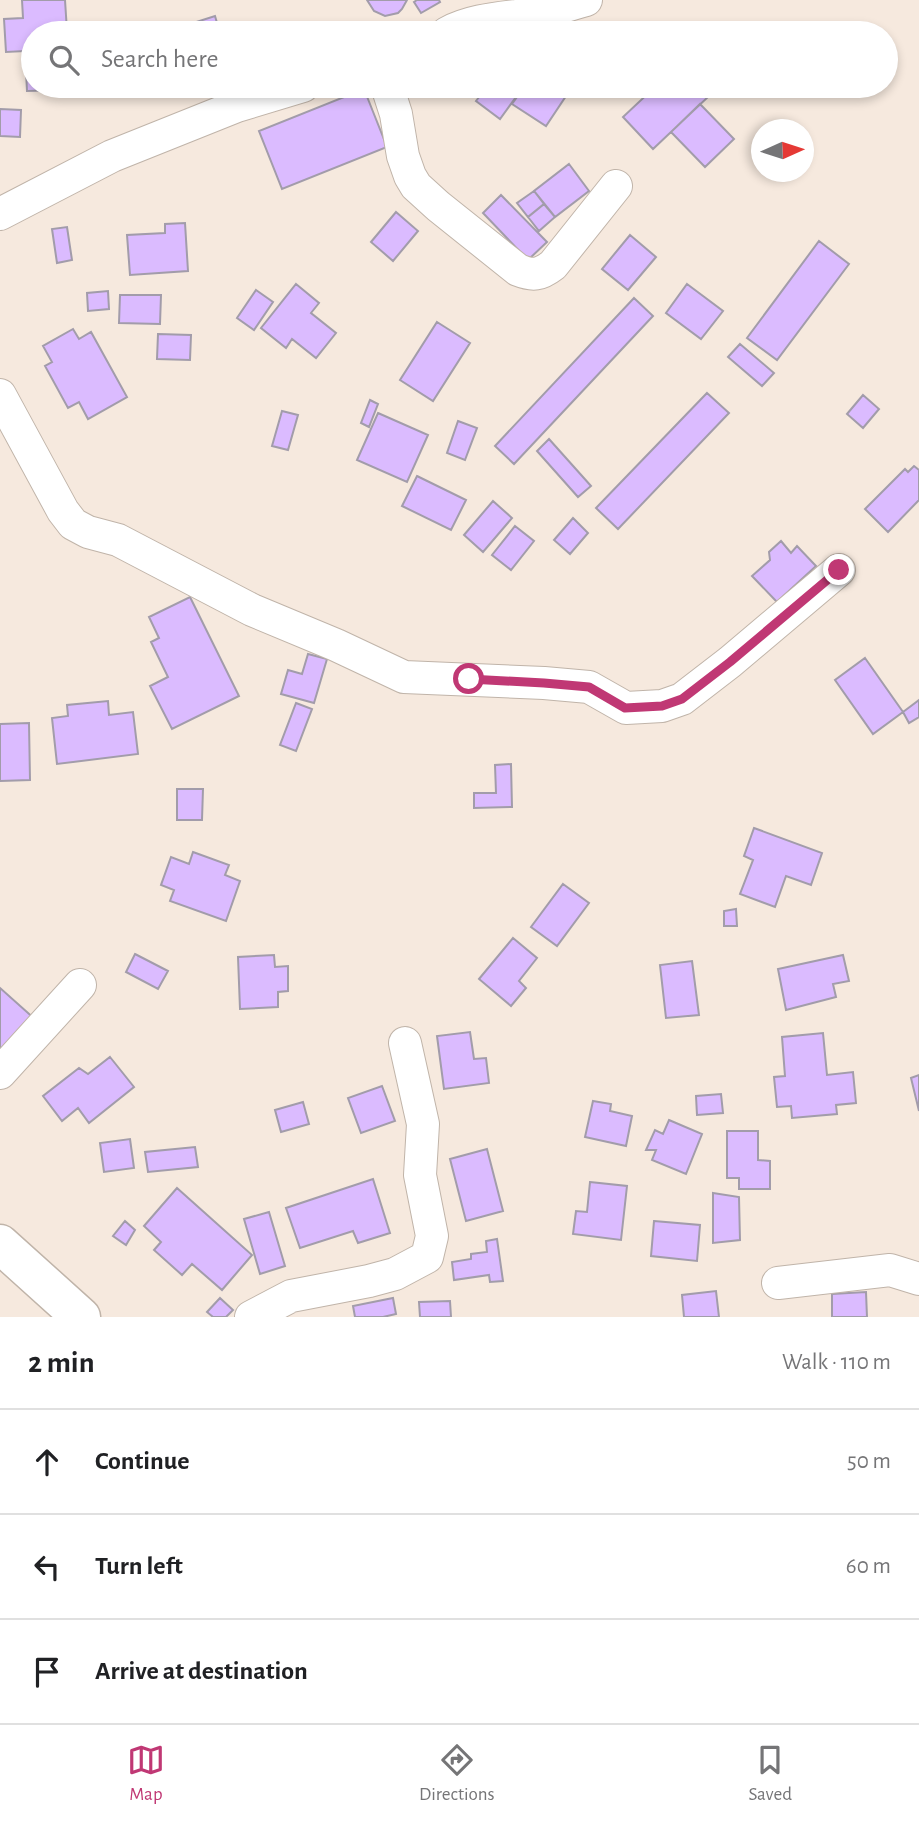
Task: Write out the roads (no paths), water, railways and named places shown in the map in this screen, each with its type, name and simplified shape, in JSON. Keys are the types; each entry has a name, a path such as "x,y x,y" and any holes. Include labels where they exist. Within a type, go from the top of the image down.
{"highway":[{"path":"0,1244 81,1317"}],"street":[{"path":"482,21 542,12 586,0"},
{"path":"0,214 112,156 263,98"},
{"path":"391,98 403,156 416,186 517,270 531,275 543,273 553,265 616,186"},
{"path":"0,396 63,511 73,524 88,532 118,540 252,610 404,677 589,687 625,708 662,706 682,699 839,570"},
{"path":"0,1073 80,985"},
{"path":"251,1317 291,1296 395,1274 427,1257 432,1236 420,1175 423,1124 405,1043"},
{"path":"778,1283 890,1270 919,1279"}]}
